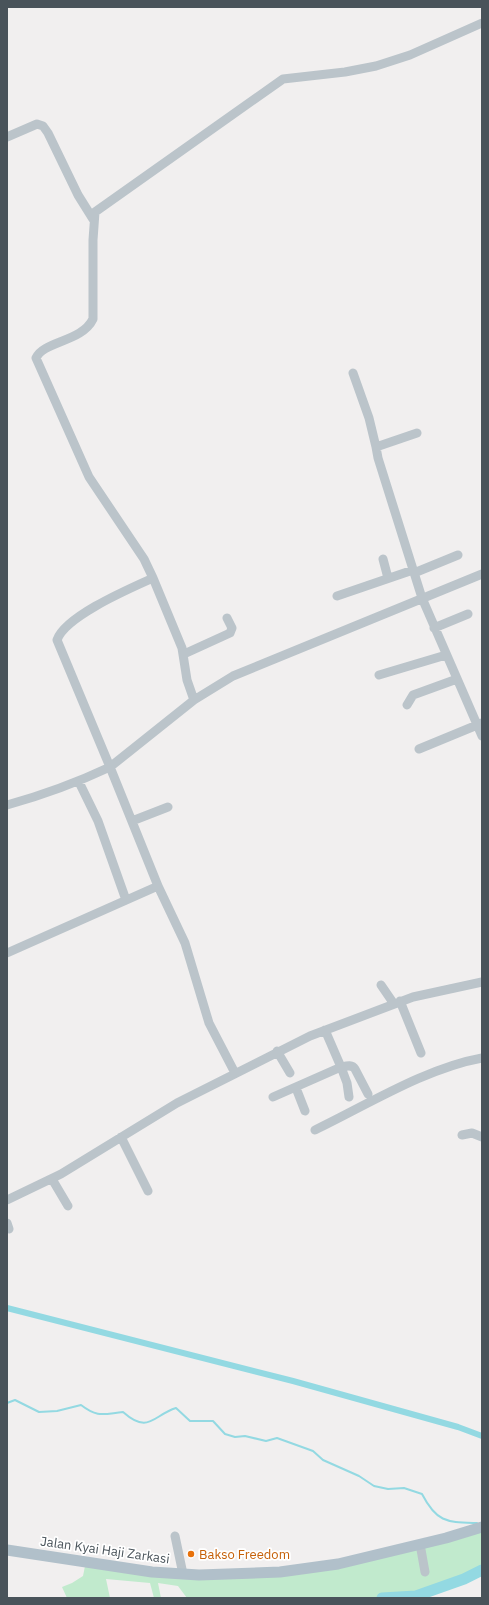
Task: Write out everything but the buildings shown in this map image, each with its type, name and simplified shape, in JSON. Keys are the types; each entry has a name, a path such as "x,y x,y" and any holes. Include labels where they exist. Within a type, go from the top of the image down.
{"main road":[{"name":"Jalan Kyai Haji Zarkasi","path":"7,1550 102,1566 152,1572 199,1575 280,1572 338,1564 446,1538 482,1527"}],"street":[{"path":"194,700 187,680 184,654 144,558 89,477 37,362 38,355 46,348 86,330 93,319 93,219 95,212 283,79 345,72 376,66 410,55 482,24"},
{"path":"7,137 37,124 43,126 48,133 78,195 93,219"},
{"path":"353,373 369,418 376,448 422,598 457,680 480,724 482,736"},
{"path":"376,448 417,433"},
{"path":"337,596 458,555"},
{"path":"383,559 388,578"},
{"path":"7,805 36,798 79,782 110,767 194,700 234,676 482,574"},
{"path":"153,578 108,599 61,631 58,640 158,886 185,943 209,1024 235,1072"},
{"path":"434,628 468,614"},
{"path":"184,654 227,635 232,628 227,618"},
{"path":"379,675 446,655"},
{"path":"407,705 413,695 457,680"},
{"path":"419,749 480,724"},
{"path":"79,782 98,821 126,900"},
{"path":"132,821 168,807"},
{"path":"7,953 158,886"},
{"path":"7,1200 52,1179 177,1103 277,1051 325,1030 428,992 482,982"},
{"path":"381,985 397,1003 421,1053"},
{"path":"325,1030 347,1083 349,1097"},
{"path":"277,1051 290,1074"},
{"path":"316,1130 425,1076 457,1064 482,1058"},
{"path":"273,1097 341,1068 350,1066 354,1067 368,1094"},
{"path":"296,1088 305,1111"},
{"path":"462,1135 472,1133 482,1137"},
{"path":"121,1137 148,1191"},
{"path":"52,1179 68,1206"},
{"path":"175,1536 183,1574"},
{"path":"420,1544 425,1572"}],"green space":[{"path":"482,1530 482,1570 464,1579 416,1596 382,1598 187,1598 178,1586 158,1583 161,1598 154,1598 150,1583 106,1579 110,1598 67,1598 62,1587 83,1576 85,1566 152,1572 280,1572"}],"waterway":[{"path":"7,1308 293,1381 458,1427 482,1436"},
{"path":"7,1403 15,1400 39,1412 57,1411 81,1405 92,1412 101,1414 123,1412 132,1419 145,1423 176,1408 190,1421 213,1421 225,1434 235,1437 245,1436 266,1441 277,1438 313,1451 323,1460 359,1476 374,1486 388,1489 404,1488 422,1494 427,1504 433,1511 444,1519 458,1522 477,1523"},
{"path":"382,1598 416,1596 464,1579 482,1570"}],"place":[{"name":"Bakso Freedom","path":"191,1554"}]}
